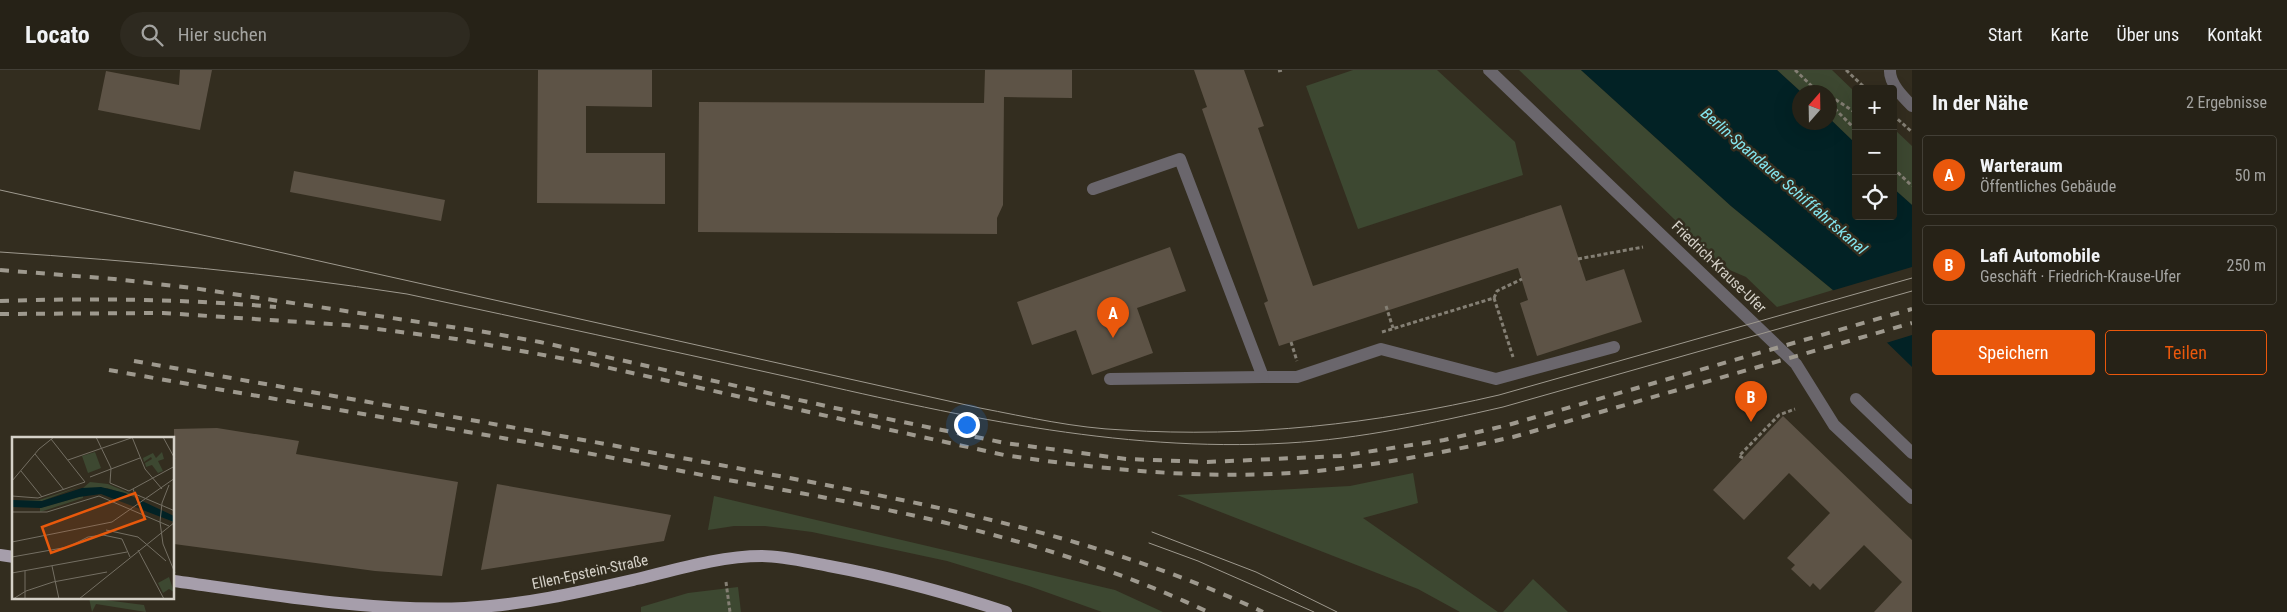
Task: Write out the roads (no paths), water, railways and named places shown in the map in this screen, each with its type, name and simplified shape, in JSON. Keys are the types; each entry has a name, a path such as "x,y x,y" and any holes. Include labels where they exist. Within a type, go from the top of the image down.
{"main road":[{"name":"Ellen-Epstein-Straße","path":"175,581 385,607 466,608 515,604 577,593 696,564 762,556 797,560 862,572 950,594 1006,612"}],"street":[{"name":"Friedrich-Krause-Ufer","path":"1489,70 1796,364 1834,425 1912,498"},
{"path":"1890,70 1890,75 1901,95 1912,106"},
{"path":"1093,189 1180,159 1263,377"},
{"path":"1110,379 1297,377 1381,349 1496,379 1614,347"},
{"path":"1856,399 1912,453"}],"water":[{"name":"Berlin-Spandauer Schifffahrtskanal","path":"1581,70 1777,70 1793,85 1792,130 1837,130 1837,126 1852,140 1852,220 1897,220 1897,192 1912,205 1912,367 1833,290 1731,206"}],"tram line":[{"path":"0,190 980,408 1069,425 1123,430 1170,432 1265,430 1359,421 1406,414 1499,395 1912,278"},
{"path":"0,252 204,268 407,294 972,417 1034,428 1097,436 1160,442 1224,445 1288,443 1342,438 1477,413 1912,291"},
{"path":"1152,532 1256,572 1337,612"},
{"path":"1149,543 1198,561 1314,612"}],"railway":[{"path":"0,270 114,279 193,288 485,332 540,342 835,408 1005,443 1126,459 1207,462 1340,456 1444,440 1508,425 1912,309"},
{"path":"0,301 138,300 276,307"},
{"path":"0,314 163,313 346,325 456,339 587,363 1004,455 1148,472 1220,475 1256,475 1348,468 1431,454 1513,437 1912,323"},
{"path":"134,361 656,453 935,507 1069,540 1199,584 1263,612"},
{"path":"109,370 562,448 916,516 1044,549 1127,578 1208,612"}],"place":[{"name":"Warteraum","path":"1113,338"},
{"name":"Lafi Automobile","path":"1751,422"}]}
